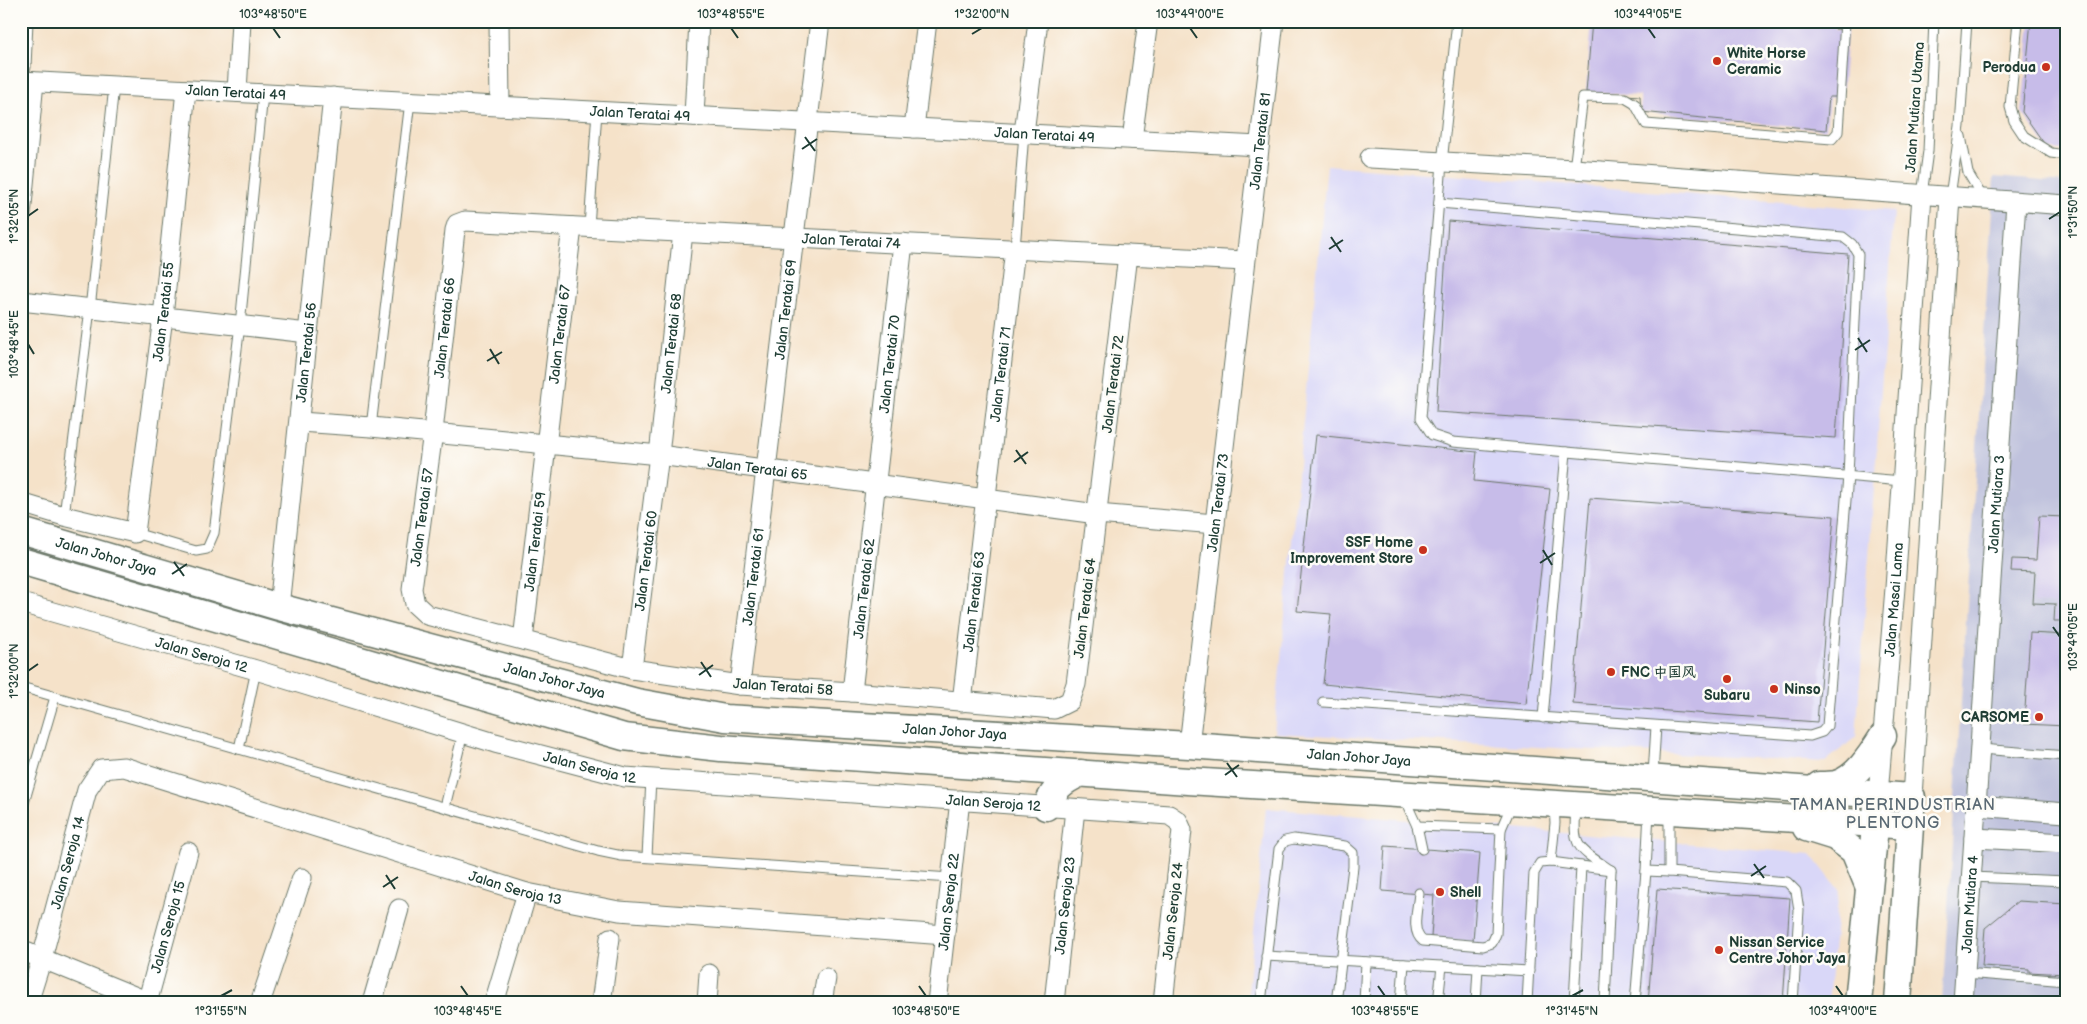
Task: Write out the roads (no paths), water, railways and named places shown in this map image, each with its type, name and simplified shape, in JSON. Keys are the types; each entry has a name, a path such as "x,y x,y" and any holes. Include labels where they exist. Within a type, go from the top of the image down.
{"main road":[{"name":"Jalan Johor Jaya","path":"21,531 278,607 637,702 725,718 1189,745 1912,797"},
{"name":"Jalan Johor Jaya","path":"21,561 624,737 721,748 1081,773 1910,826"},
{"path":"1781,788 1836,784 1851,775 1870,757 1883,736"},
{"path":"1046,807 1052,793 1062,782 1081,773"},
{"name":"Jalan Masai Lama","path":"1858,1003 1878,795"},
{"path":"1898,1003 1912,797"},
{"path":"1776,818 1835,838 1854,852 1869,887"}],"street":[{"path":"21,67 23,21"},
{"path":"237,92 241,21"},
{"path":"499,21 500,106"},
{"path":"694,116 700,21"},
{"name":"Jalan Teratai 69","path":"766,469 820,21"},
{"path":"914,128 927,21"},
{"path":"1024,133 1038,21"},
{"path":"1132,139 1148,21"},
{"name":"Jalan Teratai 81","path":"1246,261 1274,21"},
{"path":"21,214 28,82"},
{"name":"Jalan Teratai 49","path":"28,82 1259,146"},
{"name":"Jalan Teratai 55","path":"135,533 163,317 186,90"},
{"name":"Jalan Teratai 56","path":"278,607 300,422 333,98"},
{"path":"1370,158 1574,169 2066,205"},
{"name":"Jalan Masai Lama","path":"1878,795 1895,588 1922,195"},
{"path":"1912,797 1950,197"},
{"name":"Jalan Mutiara 3","path":"1977,806 2016,202"},
{"name":"Jalan Teratai 74","path":"457,224 465,221 1246,261"},
{"name":"Jalan Teratai 66","path":"433,432 457,224"},
{"name":"Jalan Teratai 67","path":"546,444 581,227"},
{"name":"Jalan Teratai 68","path":"659,455 683,232"},
{"name":"Jalan Teratai 70","path":"875,485 903,244"},
{"name":"Jalan Teratai 71","path":"986,500 1015,249"},
{"name":"Jalan Teratai 72","path":"1097,514 1128,255"},
{"name":"Jalan Teratai 73","path":"1189,745 1246,261"},
{"path":"21,301 308,333"},
{"name":"Jalan Teratai 65","path":"300,422 433,432 659,455 1097,514 1215,524"},
{"name":"Jalan Teratai 57","path":"415,604 412,589 433,432"},
{"name":"Jalan Teratai 59","path":"522,640 546,444"},
{"name":"Jalan Teratai 60","path":"632,668 659,455"},
{"name":"Jalan Teratai 61","path":"740,686 766,469"},
{"name":"Jalan Teratai 62","path":"852,692 875,485"},
{"name":"Jalan Teratai 63","path":"962,702 986,500"},
{"path":"21,503 64,516 135,533"},
{"name":"Jalan Teratai 64","path":"1070,702 1076,684 1097,514"},
{"path":"1895,588 1925,589"},
{"name":"Jalan Seroja 12","path":"21,603 256,670 462,733 625,777 1169,815 1178,821"},
{"name":"Jalan Teratai 58","path":"415,604 427,615 632,668 740,686 852,692 1054,709 1070,702"},
{"name":"Jalan Seroja 13","path":"101,769 124,767 528,893 619,911 945,935"},
{"name":"Jalan Seroja 14","path":"28,1003 42,958 86,790 101,769"},
{"name":"Jalan Seroja 22","path":"938,1003 960,800"},
{"path":"1977,806 2066,813"},
{"name":"Jalan Mutiara 4","path":"1963,1003 1977,806"},
{"name":"Jalan Seroja 23","path":"1054,1003 1075,809"},
{"name":"Jalan Seroja 24","path":"1163,1003 1182,830 1178,821"},
{"path":"1974,838 2066,843"},
{"name":"Jalan Seroja 15","path":"149,1002 188,852"},
{"path":"260,1003 302,878"},
{"path":"494,1003 528,893"},
{"path":"372,1003 399,909"},
{"path":"601,1003 610,938"},
{"path":"21,950 149,1002"},
{"path":"707,1003 709,974"},
{"path":"822,1003 826,978"}],"lane":[{"path":"1457,21 1442,163 1421,418 1432,435 1454,442 1902,481"},
{"path":"1574,169 1583,97 1624,98 1635,104 1646,124 1832,139 1838,132 1845,21"},
{"name":"Jalan Mutiara Utama","path":"1922,195 1928,151 1934,21"},
{"path":"1950,197 1960,126 1967,21"},
{"path":"2018,21 2010,107 2014,122 2024,136 2037,145 2051,153 2066,155"},
{"path":"64,516 90,309 114,86"},
{"path":"135,533 196,551 208,548 214,534 240,325 263,94"},
{"path":"371,427 410,101"},
{"path":"581,227 597,111"},
{"path":"1960,126 1968,173 1984,200"},
{"path":"1015,249 1024,133"},
{"path":"1323,702 1810,736 1822,732 1827,726 1848,476 1858,254 1852,244 1843,238 1439,203"},
{"path":"1542,718 1566,452"},
{"path":"239,749 256,670"},
{"path":"21,687 598,851 622,856 951,878"},
{"path":"21,813 55,697"},
{"path":"1652,779 1656,726"},
{"path":"445,807 462,733"},
{"path":"1981,749 2066,756"},
{"path":"647,857 651,779"},
{"path":"1403,794 1417,826 1422,849"},
{"path":"1419,893 1416,929 1419,938 1423,941 1483,946 1492,943 1496,934 1501,829 1513,801"},
{"path":"1551,862 1554,823 1565,804"},
{"path":"1565,804 1576,841 1583,850 1611,870"},
{"path":"1635,1003 1646,871 1659,810"},
{"path":"1659,810 1670,872"},
{"path":"1417,826 1501,829"},
{"path":"1261,1003 1279,849 1284,841 1294,839 1346,846 1353,853 1353,868 1336,1003"},
{"path":"1527,1003 1534,873 1540,863 1551,862 1611,870"},
{"path":"1574,1003 1581,866"},
{"path":"1605,1003 1611,870"},
{"path":"1646,871 1787,882 1796,891 1798,910 1793,1003"},
{"path":"1972,877 2066,881"},
{"path":"1266,956 1530,972"},
{"path":"1364,1003 1366,962"},
{"path":"1401,1003 1404,964"},
{"path":"1438,1003 1442,966"},
{"path":"1476,1003 1478,968"},
{"path":"1965,973 2066,981"}],"place":[{"name":"White Horse Ceramic","path":"1717,61"},
{"name":"Perodua","path":"2046,67"},
{"name":"SSF Home Improvement Store","path":"1423,550"},
{"name":"FNC 中国风","path":"1611,672"},
{"name":"Subaru","path":"1727,679"},
{"name":"Ninso","path":"1774,689"},
{"name":"CARSOME","path":"2039,717"},
{"name":"Shell","path":"1440,892"},
{"name":"Nissan Service Centre Johor Jaya","path":"1719,950"}],"district":[{"name":"TAMAN PERINDUSTRIAN PLENTONG","path":"1893,814"}]}
